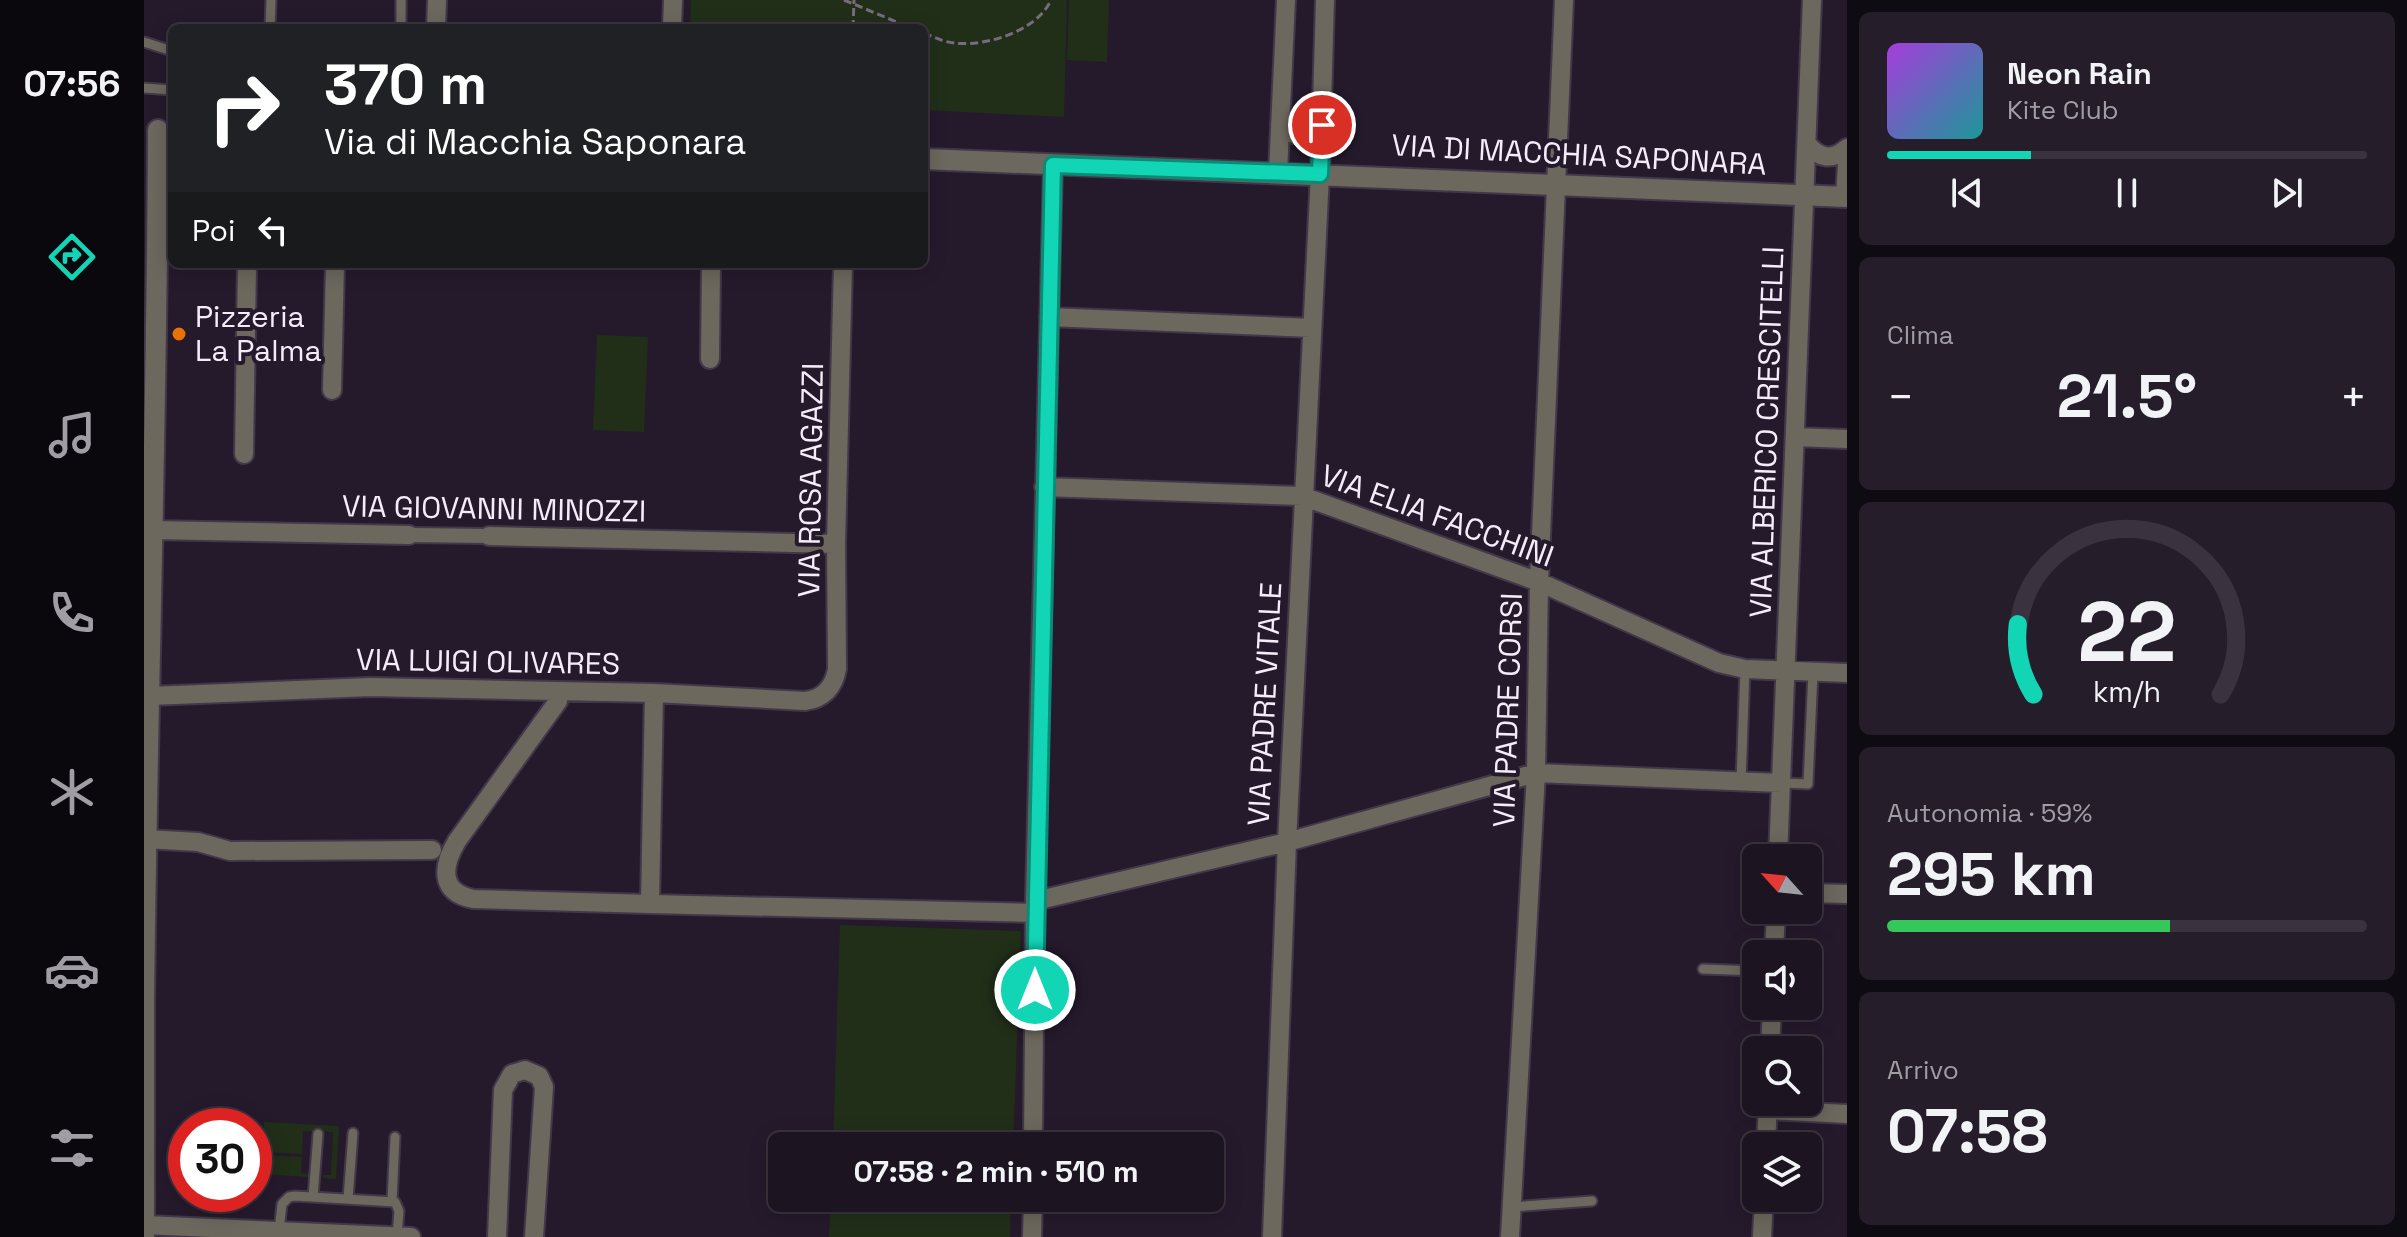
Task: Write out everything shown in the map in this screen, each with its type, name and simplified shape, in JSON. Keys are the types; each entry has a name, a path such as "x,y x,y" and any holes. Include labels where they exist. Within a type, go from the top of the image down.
{"street":[{"path":"436,24 437,0"},
{"path":"672,24 673,0"},
{"path":"1278,172 1286,0"},
{"name":"VIA PADRE VITALE","path":"1272,1237 1302,496 1320,174 1325,0"},
{"name":"VIA PADRE CORSI","path":"1510,1237 1536,773 1539,582 1564,0"},
{"name":"VIA ALBERICO CRESCITELLI","path":"1781,783 1812,0"},
{"path":"1280,125 1296,135 1309,133 1322,125"},
{"path":"144,1237 151,321 158,129"},
{"path":"1807,144 1827,158 1847,148"},
{"name":"VIA DI MACCHIA SAPONARA","path":"928,159 1846,197"},
{"path":"1846,197 1847,164"},
{"path":"1033,1132 1035,907 1053,165"},
{"path":"244,454 247,268"},
{"path":"332,390 335,268"},
{"path":"710,359 711,268"},
{"name":"VIA ROSA AGAZZI","path":"825,693 833,683 837,669 836,544 843,268"},
{"path":"1049,317 1312,328"},
{"path":"1795,437 1847,439"},
{"name":"VIA ELIA FACCHINI","path":"1044,487 1302,496 1539,582 1715,661 1745,669 1813,672"},
{"name":"VIA GIOVANNI MINOZZI","path":"151,530 836,544"},
{"path":"1813,672 1847,673"},
{"name":"VIA LUIGI OLIVARES","path":"149,696 370,687 654,693 805,701 825,693"},
{"path":"650,904 654,693"},
{"path":"558,701 453,849 446,870 450,886 463,897 650,904 1035,907 1536,773 1781,783 1779,844"},
{"path":"146,839 198,842 230,851 432,850"},
{"path":"1822,893 1847,894"},
{"path":"497,1237 503,1090 512,1074 525,1070 539,1076 544,1087 534,1237"},
{"path":"1822,1111 1847,1114"},
{"path":"1032,1237 1033,1212"},
{"path":"1762,1237 1763,1212"},
{"path":"145,1225 190,1232 279,1231 411,1237"}],"lane":[{"path":"270,24 271,0"},
{"path":"401,0 401,24"},
{"path":"144,42 168,50"},
{"path":"144,88 168,90"},
{"path":"1741,781 1745,669"},
{"path":"1781,783 1808,784 1813,672"},
{"path":"1703,969 1742,970"},
{"path":"348,1199 353,1133"},
{"path":"313,1197 318,1134"},
{"path":"392,1201 395,1137"},
{"path":"279,1231 280,1210 285,1199 295,1196 392,1201 399,1207 397,1236"},
{"path":"1512,1207 1592,1201"}],"path":[{"path":"844,0 902,24"},
{"path":"928,34 953,43 1018,32 1043,15 1051,0"},
{"path":"853,24 854,2"}],"green space":[{"path":"691,0 1067,0 1064,117 928,110 928,24 690,24"},
{"path":"1069,0 1109,0 1107,62 1067,60"},
{"path":"597,335 648,337 644,432 593,430"},
{"path":"840,925 1021,931 1014,1132 833,1132"},
{"path":"272,1122 339,1126 336,1179 323,1178 323,1175 331,1175 333,1132 303,1131 302,1154 272,1152"},
{"path":"272,1155 302,1157 301,1173 309,1174 309,1177 272,1175"},
{"path":"830,1212 1011,1212 1010,1237 829,1237"}],"place":[{"name":"Pizzeria La Palma","path":"179,334"}],"route":[{"path":"1035,990 1053,165 1320,174 1322,125"}]}
